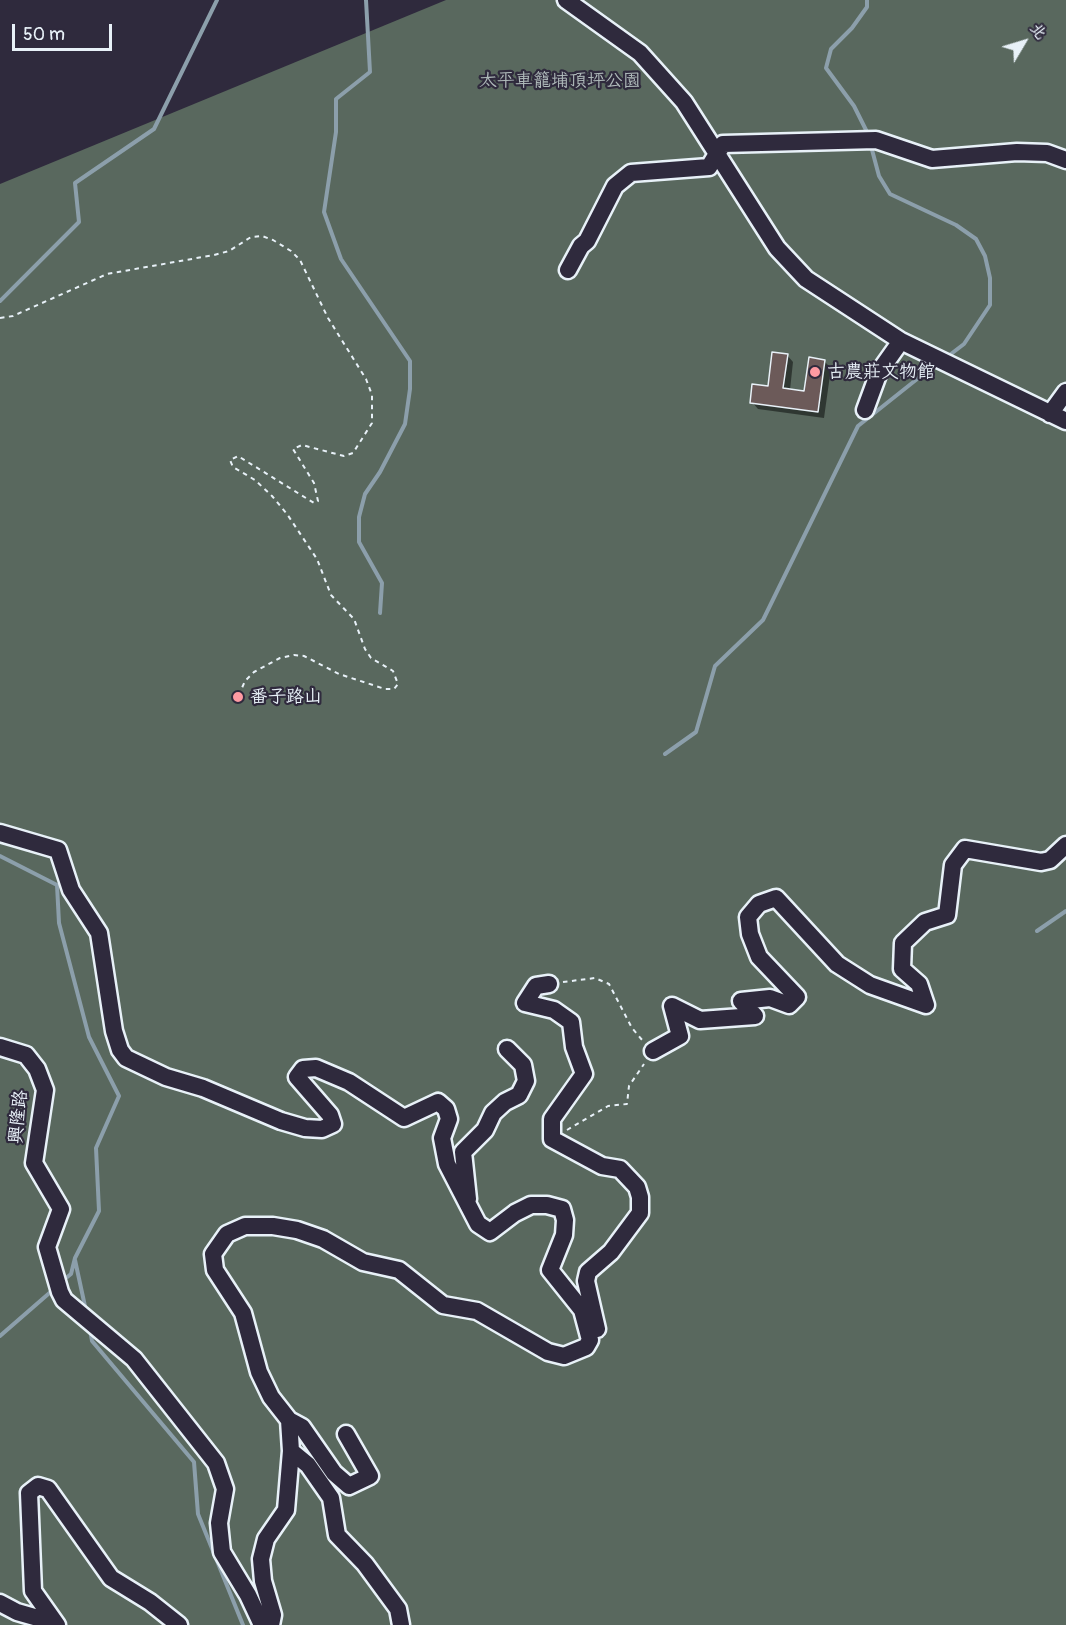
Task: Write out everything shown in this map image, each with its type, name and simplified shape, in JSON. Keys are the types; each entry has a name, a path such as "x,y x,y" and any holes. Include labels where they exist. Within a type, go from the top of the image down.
{"street":[{"path":"566,0 640,53 684,102 777,248 806,279 901,341 1066,421"},
{"path":"568,270 581,246 587,241 615,186 623,179 631,173 709,167 723,144 868,140 932,159 1017,152 1047,153 1066,160"},
{"path":"865,410 879,372 901,341"},
{"path":"1050,414 1066,392"},
{"path":"0,833 58,850 71,890 99,933 114,1031 120,1050 126,1058 166,1077 203,1088 281,1121 305,1128 322,1129 333,1124 330,1115 297,1077 303,1069 316,1068 349,1082 404,1118 438,1102 446,1108 449,1119 442,1138 447,1164 478,1224 490,1233 515,1213 531,1205 548,1205 562,1209 565,1220 564,1235 550,1270 582,1310 590,1340"},
{"path":"653,1051 680,1036 672,1006 700,1020 755,1016 741,1001 770,998 789,1005 797,997 759,957 750,934 748,917 759,904 776,898 837,964 870,985 926,1005 919,984 902,969 903,943 925,922 947,915 953,865 964,849 1041,862 1050,860 1066,845"},
{"path":"346,1434 370,1476 349,1486 334,1473 302,1427 289,1420 271,1397 259,1372 243,1313 215,1270 213,1254 227,1234 245,1226 297,1230 323,1239 363,1262 399,1270 443,1305 477,1311 548,1352 564,1356 586,1347 598,1329 586,1281 588,1272 611,1252 640,1213 640,1197 637,1187 620,1169 602,1166 552,1139 552,1119 584,1074 574,1047 571,1022 554,1010 525,1003 536,986 549,984"},
{"name":"興隆路","path":"0,1047 26,1054 37,1069 45,1090 34,1163 61,1209 47,1247 54,1276 64,1300 134,1359 216,1463 225,1489 219,1522 222,1552 262,1625"},
{"path":"468,1203 463,1152 485,1130 493,1113 505,1102 519,1095 526,1081 523,1065 507,1048"},
{"path":"271,1625 273,1615 263,1581 261,1559 266,1539 286,1510 291,1452 289,1420"},
{"path":"291,1452 308,1465 331,1498 337,1535 365,1564 398,1609 401,1625"},
{"path":"56,1624 33,1591 29,1492 38,1486 48,1489 111,1578 150,1602 179,1625"},
{"path":"0,1603 16,1612 56,1624"}],"path":[{"path":"0,318 13,316 107,274 222,253 251,237 262,236 273,240 291,251 300,260 328,318 366,379 372,395 372,423 353,453 344,456 302,445 293,449 314,483 318,501 314,503 238,456 230,460 233,467 255,480 287,514 316,559 331,595 354,620 365,649 371,658 393,671 398,684 394,688 385,689 339,674 304,656 294,655 280,658 254,672 244,681 238,697"},
{"path":"549,984 595,978 609,984 632,1028 653,1051 629,1086 627,1104 608,1106 552,1139"}],"green space":[{"name":"太平車籠埔頂坪公園","path":"446,0 1066,0 1066,1625 0,1625 0,184"}],"building":[{"name":"古農莊文物館","path":"772,352 788,354 783,388 804,391 809,357 825,360 818,412 750,403 752,384 768,386"}],"waterway":[{"path":"0,301 79,222 75,183 154,129 217,0"},
{"path":"366,0 370,72 336,99 336,132 324,212 341,259 410,361 410,389 405,424 380,472 365,494 359,517 359,542 382,583 380,613"},
{"path":"867,0 867,7 852,28 831,49 826,68 854,106 869,136"},
{"path":"871,146 879,176 890,194 956,225 976,239 985,256 990,278 990,305 964,344 947,357"},
{"path":"665,754 696,732 715,666 763,620 858,426 936,364"},
{"path":"0,856 57,885 59,923 89,1037 119,1096 96,1148 99,1211 75,1258 71,1274 61,1282"},
{"path":"1037,931 1066,911"},
{"path":"75,1260 86,1311"},
{"path":"0,1336 54,1289"},
{"path":"90,1330 92,1341 194,1462 198,1514 243,1625"}],"place":[{"name":"古農莊文物館","path":"815,372"},
{"name":"番子路山","path":"238,697"}]}
